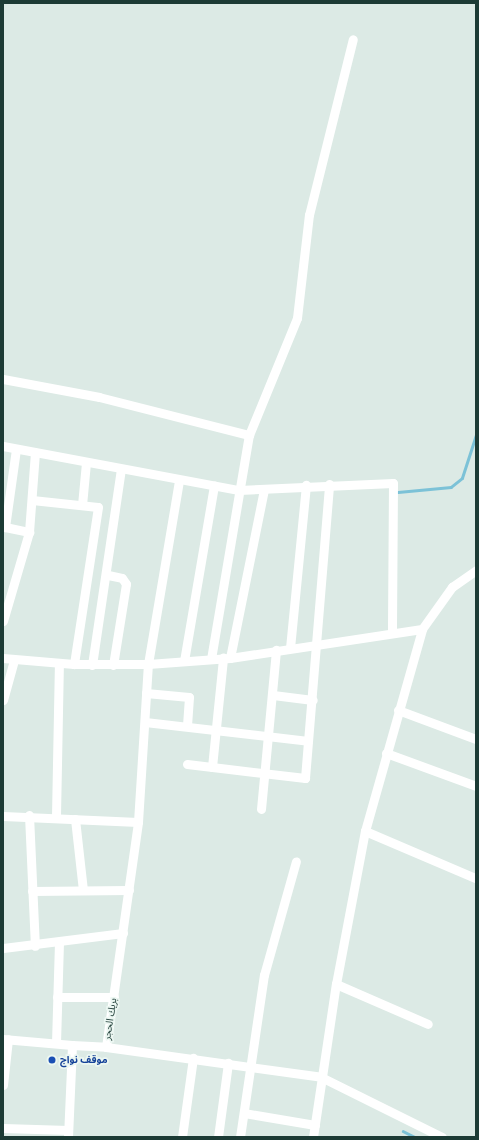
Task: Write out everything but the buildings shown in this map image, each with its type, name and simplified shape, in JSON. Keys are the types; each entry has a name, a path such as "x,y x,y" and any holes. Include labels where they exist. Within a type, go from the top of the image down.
{"street":[{"path":"211,659 249,435 297,318 309,215 352,39"},
{"path":"3,379 99,397 249,435"},
{"path":"3,446 86,463 239,490 306,485 390,482 394,485 392,632"},
{"path":"16,448 5,527 29,532"},
{"path":"3,621 29,532 35,452"},
{"path":"82,505 86,463"},
{"path":"92,665 108,575 121,469"},
{"name":"بريك الحجر","path":"6,1039 106,1047 138,822 148,664 178,480"},
{"path":"187,764 266,773 304,780 313,700 329,484"},
{"path":"290,648 306,485"},
{"path":"184,661 214,486"},
{"path":"212,767 215,729 226,658 264,489"},
{"path":"32,500 98,507 74,664"},
{"path":"313,1137 336,984 365,832 398,710 422,629 452,587 476,570"},
{"path":"108,575 122,578 126,584 113,665"},
{"path":"3,658 59,664 148,664 226,658 392,632 422,629"},
{"path":"261,809 266,773 276,650"},
{"path":"3,700 14,660"},
{"path":"56,816 59,664"},
{"path":"146,693 189,697 187,726"},
{"path":"273,695 313,700"},
{"path":"398,710 476,739"},
{"path":"145,722 269,735 308,741"},
{"path":"386,753 476,786"},
{"path":"29,815 35,946"},
{"path":"3,816 56,816 75,819 138,822"},
{"path":"75,819 83,890"},
{"path":"365,832 475,878"},
{"path":"240,1137 249,1066 264,975 296,861"},
{"path":"32,892 129,890"},
{"path":"3,948 59,943 123,933"},
{"path":"56,1044 59,943"},
{"path":"336,984 428,1024"},
{"path":"58,997 114,997"},
{"path":"3,1085 6,1039"},
{"path":"3,1128 68,1134 72,1045"},
{"path":"106,1047 321,1077 442,1137"},
{"path":"182,1137 193,1058"},
{"path":"218,1137 228,1063"},
{"path":"244,1113 315,1125"}],"waterway":[{"path":"398,492 451,487 462,478 476,435"},
{"path":"403,1131 415,1137"}],"place":[{"name":"موقف نواج","path":"52,1060"}]}
